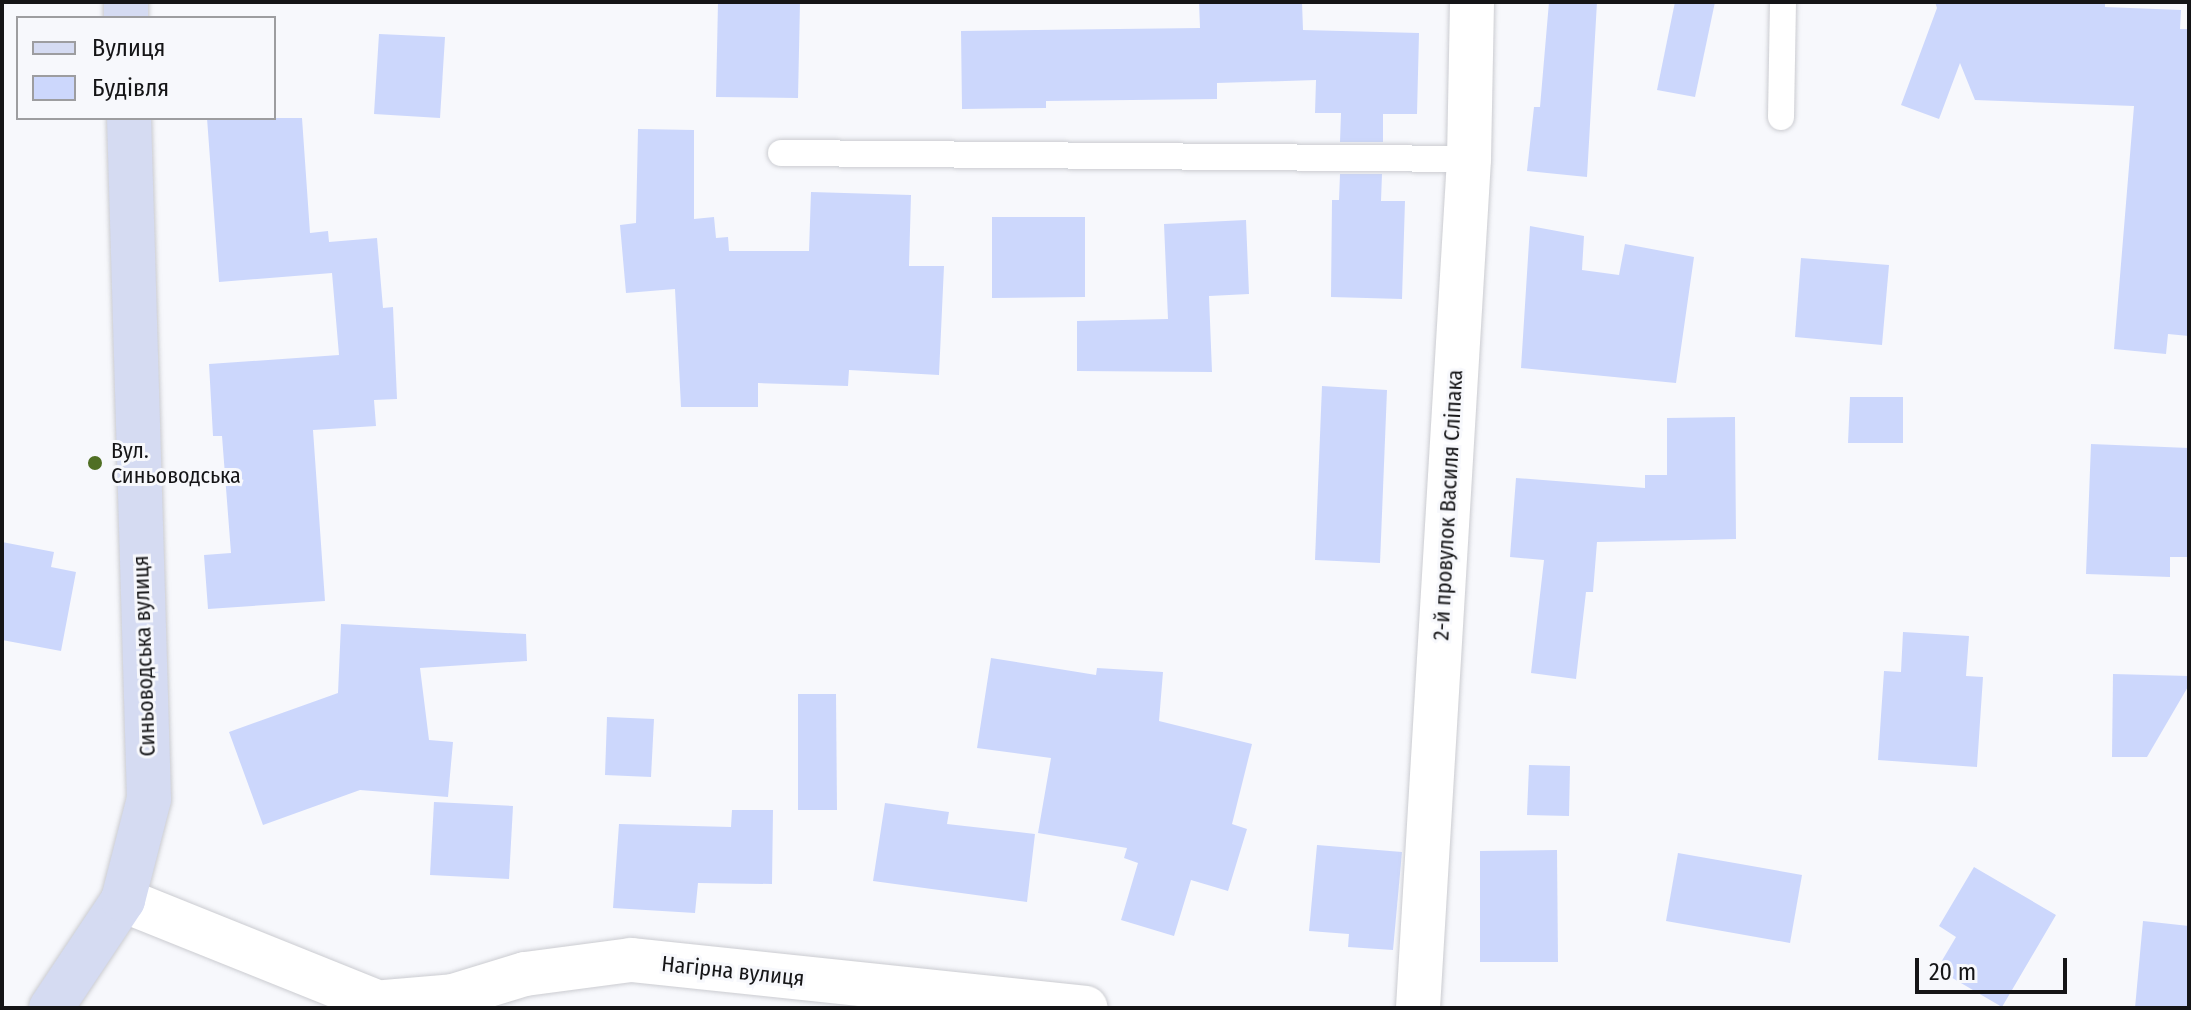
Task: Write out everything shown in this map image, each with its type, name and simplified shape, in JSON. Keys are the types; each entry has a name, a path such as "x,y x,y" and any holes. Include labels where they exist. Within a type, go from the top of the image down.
{"street":[{"name":"2-й провулок Василя Сліпака","path":"1418,1008 1469,159 1472,2"},
{"name":"Синьоводська вулиця","path":"51,1008 123,900 149,799 129,120"},
{"path":"123,900 388,1005"},
{"name":"Нагірна вулиця","path":"388,1005 459,1002 525,974 631,960 1085,1008"}],"lane":[{"path":"1781,117 1783,2"},
{"path":"781,153 1469,159"}],"building":[{"path":"718,2 800,2 798,98 716,97"},
{"path":"1199,2 1302,2 1303,30 1419,33 1417,114 1383,114 1383,142 1340,142 1341,113 1315,113 1316,80 1217,83 1217,99 1046,101 1046,108 962,109 961,31 1200,28"},
{"path":"1549,2 1597,2 1587,177 1527,171 1534,107 1540,107"},
{"path":"1675,2 1715,2 1695,97 1657,90"},
{"path":"1935,2 2105,2 2105,7 2181,10 2180,29 2189,29 2189,336 2168,334 2166,354 2114,349 2134,106 1975,100 1960,63 1939,119 1901,105 1937,8"},
{"path":"379,34 445,37 440,118 374,114"},
{"path":"302,118 310,233 328,231 329,242 377,238 383,308 393,307 397,399 374,400 376,426 313,430 325,601 208,609 204,555 231,553 222,436 213,436 209,364 339,355 332,273 219,282 207,120"},
{"path":"638,129 694,130 694,219 714,217 716,238 728,237 729,251 809,251 811,192 911,195 909,266 944,266 939,375 849,370 848,386 758,383 758,407 681,407 675,289 626,293 620,225 636,223"},
{"path":"1340,174 1382,174 1381,201 1405,201 1402,299 1331,297 1332,200 1339,200"},
{"path":"992,217 1085,217 1085,297 992,298"},
{"path":"1246,220 1249,294 1209,296 1212,372 1077,371 1077,321 1168,319 1164,224"},
{"path":"1530,226 1584,236 1582,270 1619,275 1625,244 1694,257 1676,383 1521,368"},
{"path":"1801,258 1889,265 1882,345 1795,337"},
{"path":"1322,386 1387,390 1380,563 1315,560"},
{"path":"1850,397 1903,397 1903,443 1848,443"},
{"path":"1735,417 1736,539 1597,542 1593,592 1586,592 1576,679 1531,673 1544,560 1510,557 1516,478 1645,488 1645,475 1667,475 1667,418"},
{"path":"2091,444 2189,448 2189,557 2170,557 2170,577 2086,574"},
{"path":"2,542 54,552 51,567 76,572 61,651 2,640"},
{"path":"341,624 526,634 527,661 420,668 429,740 453,742 448,797 360,790 263,825 229,732 338,693"},
{"path":"1903,632 1969,636 1966,676 1983,677 1977,767 1878,760 1884,671 1901,672"},
{"path":"991,658 1096,675 1097,668 1163,672 1159,721 1252,744 1232,824 1247,829 1228,891 1191,880 1174,936 1121,920 1138,863 1124,858 1127,848 1038,833 1051,758 977,748"},
{"path":"2113,674 2189,676 2189,685 2147,757 2112,757"},
{"path":"798,694 836,694 837,810 798,810"},
{"path":"607,717 654,719 651,777 605,775"},
{"path":"1529,765 1570,766 1569,816 1527,815"},
{"path":"434,802 513,806 509,879 430,875"},
{"path":"885,803 949,812 947,824 1035,834 1027,902 873,881"},
{"path":"732,810 773,810 772,884 698,883 695,913 613,908 619,824 731,827"},
{"path":"1317,845 1402,852 1393,950 1348,947 1349,934 1309,931"},
{"path":"1557,850 1558,962 1480,962 1480,851"},
{"path":"1678,853 1802,875 1790,943 1666,921"},
{"path":"1974,867 2056,915 2002,1007 1937,969 1956,937 1939,926"},
{"path":"2143,921 2189,926 2189,1008 2135,1008"}],"place":[{"name":"Вул. Синьоводська","path":"95,463"}]}
